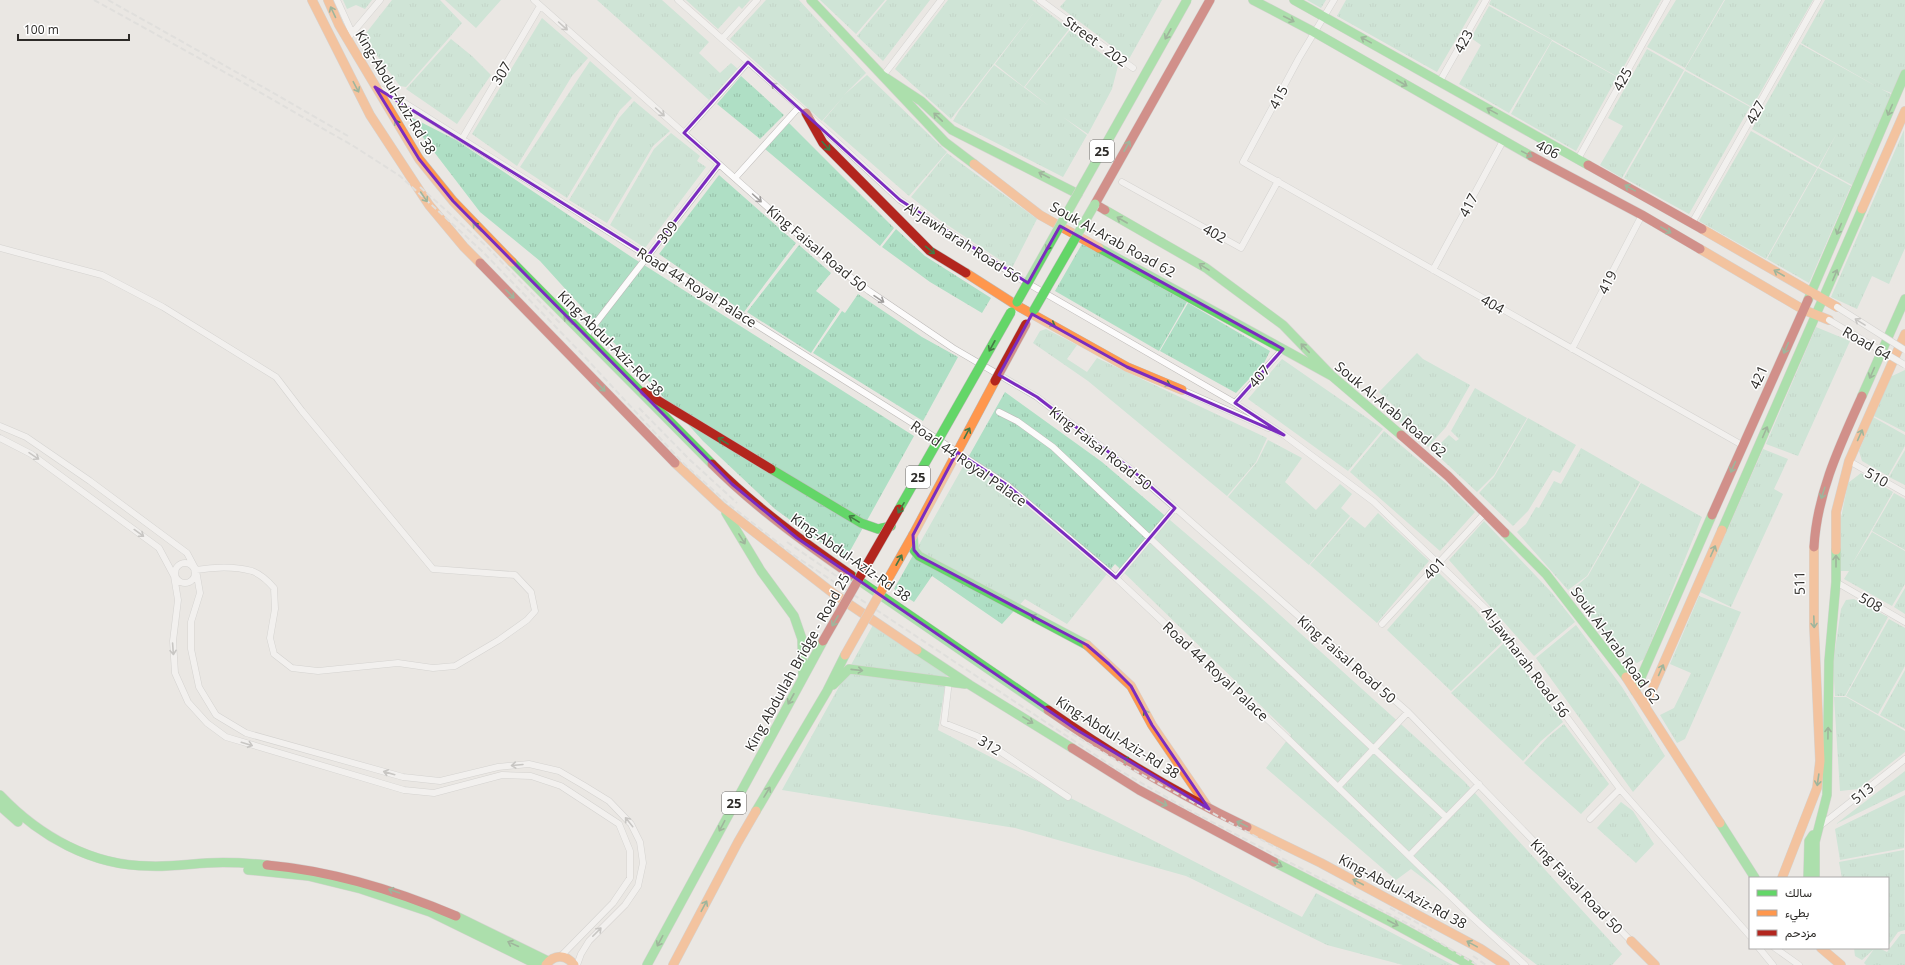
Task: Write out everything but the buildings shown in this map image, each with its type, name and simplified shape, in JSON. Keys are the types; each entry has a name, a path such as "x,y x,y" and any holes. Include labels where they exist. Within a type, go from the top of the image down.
{"main road":[{"name":"King-Abdul-Aziz-Rd 38","path":"328,0 350,36 375,87 419,159 453,202 632,385 732,484 797,538 1077,730 1209,809 1321,863 1481,949 1505,965"},
{"name":"Souk Al-Arab Road 62","path":"811,0 945,142 1040,215 1332,376 1448,476 1546,574 1630,682 1634,691 1754,877"},
{"name":"King Abdullah Bridge - Road 25","path":"647,965 823,641 1015,306 1187,0"},
{"name":"25","path":"673,965 738,842 827,691 845,655 913,535 1026,324 1210,0"},
{"name":"406","path":"1294,0 1692,223 1837,307"},
{"name":"406","path":"1254,1 1314,32 1503,140 1642,215 1804,310 1829,320"},
{"name":"King-Abdul-Aziz-Rd 38","path":"312,3 370,114 429,205 464,247 571,355 672,461 721,506 834,594 970,685 1139,790 1470,965"},
{"name":"421","path":"1634,691 1742,445 1812,292 1905,74"},
{"path":"883,76 921,101 952,130 1078,194"},
{"path":"802,110 823,143 930,251 1015,306 1033,312 1127,367 1182,390"},
{"path":"1645,706 1824,300 1905,111"},
{"path":"1095,204 1206,268 1283,325 1332,376"},
{"name":"511","path":"1782,877 1817,788 1820,761 1813,564 1816,522 1822,496 1838,450 1905,299"},
{"path":"1815,877 1815,842 1827,795 1829,661 1836,582 1836,512 1849,461 1905,334"},
{"path":"632,385 861,523 878,529 890,526"},
{"path":"721,506 761,571 794,616 802,639 803,678"},
{"path":"913,535 914,550 919,556 1087,646 1131,686 1152,725 1209,809"},
{"path":"827,691 849,669 949,681 970,685"},
{"path":"0,795 22,818 50,838 79,851 112,861 140,866 211,863 251,864 284,866 322,872 395,891 444,911 547,963 552,958 561,956 570,959 574,965"},
{"path":"0,806 20,823 53,845 96,862 120,868 151,870 229,868 308,876 361,889 430,912 538,965"},
{"path":"1808,877 1809,841 1818,827"},
{"path":"1631,941 1655,965"},
{"path":"1822,949 1841,965"}],"street":[{"path":"337,0 350,36"},
{"path":"350,36 380,0"},
{"name":"King Faisal Road 50","path":"534,0 827,260 863,287 953,348 1037,397 1132,470 1408,712 1631,941"},
{"name":"Al-Jawharah Road 56","path":"678,0 802,110 900,200 1017,277 1235,403 1284,435 1374,502 1490,612 1620,789 1736,920"},
{"path":"722,39 757,0"},
{"path":"883,76 941,0"},
{"name":"Street - 202","path":"1040,0 1133,68"},
{"name":"415","path":"1243,162 1314,32 1334,0"},
{"name":"423","path":"1440,81 1486,0"},
{"name":"425","path":"1578,159 1667,0"},
{"name":"427","path":"1692,223 1818,0"},
{"name":"307","path":"462,139 540,6"},
{"path":"684,133 748,62"},
{"name":"Road 44 Royal Palace","path":"375,87 392,95 648,256 925,431 1007,486 1116,578 1338,787 1470,915 1525,965"},
{"path":"735,178 802,110"},
{"name":"417","path":"1433,270 1503,140"},
{"name":"404","path":"1243,162 1742,445"},
{"name":"309","path":"585,337 719,164"},
{"name":"402","path":"1122,182 1241,248 1278,181"},
{"name":"419","path":"1572,349 1642,215"},
{"path":"0,248 102,275 163,307 276,377 302,411 433,569 515,575 532,592 535,611 526,620 499,640 455,666 433,668 398,663 318,671 292,668 274,654 270,638 275,609 274,588 264,578 252,571 209,567 196,570"},
{"name":"Road 64","path":"1837,307 1905,350"},
{"name":"Road 64","path":"1829,320 1905,365"},
{"name":"407","path":"1235,403 1283,349"},
{"name":"Al-Jawharah Road 56","path":"1182,390 1284,435"},
{"path":"999,412 1017,421 1054,447 1446,817"},
{"path":"0,426 26,437 90,481 186,553 196,570 200,594 192,622 192,649 199,686 216,715 246,733 403,777 440,781 470,775 498,767 529,764 559,771 609,801 631,824 640,842 643,863 638,886 625,905 588,941 577,965"},
{"path":"0,438 31,454 159,548 174,576 180,583 188,584 195,578 196,570"},
{"name":"510","path":"1849,461 1905,493"},
{"path":"1116,578 1175,508"},
{"name":"401","path":"1382,624 1485,513"},
{"path":"196,570 190,564 182,563 176,568 174,576 178,600 173,641 175,673 188,702 207,723 226,737 404,790 434,793 502,775 531,776 561,786 589,802 619,824 630,851 630,878 612,903 561,956"},
{"name":"508","path":"1836,582 1905,622"},
{"name":"312","path":"949,681 944,723 977,736 1068,797"},
{"path":"1338,787 1408,712"},
{"name":"513","path":"1818,827 1905,759"},
{"path":"1409,856 1479,784"},
{"path":"1590,819 1620,789"},
{"path":"1736,920 1749,929"},
{"path":"1736,920 1749,935"},
{"path":"1761,949 1773,965"},
{"path":"1776,949 1799,965"}],"highlighted area":[{"path":"748,62 900,200 1028,283 1060,226 1283,349 1235,403 1284,435 1127,367 1032,314 999,375 1037,397 1132,470 1175,508 1116,578 1007,485 957,452 913,535 914,550 919,556 1087,645 1109,664 1131,686 1152,725 1209,809 1077,730 797,538 732,484 453,201 419,159 375,87 648,256 719,164 684,133"}],"green space":[{"path":"343,0 372,0 365,9 356,5 347,9"},
{"path":"392,0 440,0 462,23 406,87 400,86 363,37"},
{"path":"445,0 501,0 476,28"},
{"path":"597,0 662,0 709,42 699,53 720,73 731,63 739,70 709,100"},
{"path":"686,0 750,0 742,9 739,6 718,29"},
{"path":"766,0 799,0 866,73 844,95 867,75 947,152 909,196 823,121 844,96 822,121 730,39"},
{"path":"820,0 885,0 856,34"},
{"path":"887,0 930,0 883,61 857,36"},
{"path":"948,0 1032,0 1069,29 1024,87 995,64 1035,11 951,119 895,69"},
{"path":"1066,0 1162,0 1129,59 1060,7"},
{"path":"1307,0 1326,0 1321,8"},
{"path":"1346,0 1479,0 1437,72 1337,16"},
{"path":"1491,0 1661,0 1618,77 1489,4"},
{"path":"1676,0 1724,0 1685,68 1647,47"},
{"path":"1725,0 1813,0 1752,107 1685,69"},
{"path":"1825,0 1905,0 1905,69 1894,94 1881,89 1801,43"},
{"path":"1489,6 1552,40 1509,113 1459,84 1481,45 1471,38"},
{"path":"542,18 588,58 572,76 517,166 472,134"},
{"path":"1070,30 1118,66 1112,89 1088,134 1063,117 1087,135 1063,177 953,121 994,65 1049,106 1025,87"},
{"path":"451,39 472,56 491,75 457,124 406,89"},
{"path":"1552,41 1617,77 1576,151 1511,114"},
{"path":"1800,44 1893,95 1852,185 1819,167 1837,133 1818,167 1752,129"},
{"path":"1647,49 1684,70 1622,178 1600,165 1623,126 1608,118"},
{"path":"590,61 632,98 620,110 567,198 520,167"},
{"path":"1685,71 1750,107 1689,214 1624,178"},
{"path":"741,76 784,115 760,139 717,104"},
{"path":"634,101 670,131 653,146 607,223 569,200 619,118"},
{"path":"405,114 456,140 633,258 914,436 845,560 775,509 703,441 540,261 480,212"},
{"path":"789,123 894,228 880,246 765,149"},
{"path":"1904,130 1905,248 1889,284 1872,276 1857,309 1831,297"},
{"path":"1751,131 1817,168 1766,259 1699,221"},
{"path":"671,133 700,156 697,161 706,167 645,248 610,225 654,149"},
{"path":"947,153 1037,219 1012,268 940,220 911,197"},
{"path":"1818,168 1851,186 1809,283 1767,259"},
{"path":"719,175 796,243 744,312 659,254"},
{"path":"896,229 925,256 991,298 982,313 930,282 882,247"},
{"path":"1082,244 1187,302 1159,351 1055,291"},
{"path":"799,245 831,273 816,291 840,309 811,353 747,312"},
{"path":"858,294 922,337 958,357 923,421 813,353 842,311 845,313"},
{"path":"1188,303 1270,351 1264,363 1236,393 1160,351"},
{"path":"1816,327 1850,341 1798,456 1766,444"},
{"path":"1046,329 1077,345 1067,359 1087,372 1097,358 1267,438 1256,462 1227,496 1088,381 1033,343 1040,331"},
{"path":"1417,353 1423,359 1470,385 1446,427 1428,447 1392,415 1397,409 1379,392"},
{"path":"1282,359 1383,429 1348,471 1248,399"},
{"path":"1905,370 1905,432 1874,416 1890,377"},
{"path":"1475,388 1527,418 1494,475 1477,492 1433,451 1449,435 1456,441 1459,439 1451,431"},
{"path":"1005,392 1102,462 1259,596 1464,781 1622,954 1612,965 1537,965 1411,869 1396,880 1266,768 1291,735 1115,564 1067,624 1025,599 1002,624 932,576 914,602 894,589"},
{"path":"1873,417 1905,435 1905,446 1888,476 1862,461 1859,451"},
{"path":"1528,418 1576,445 1560,473 1553,470 1528,511 1513,526 1479,493 1494,477"},
{"path":"1384,431 1447,484 1475,512 1440,551 1350,472"},
{"path":"1268,440 1302,458 1285,482 1316,510 1340,484 1352,494 1341,508 1350,516 1309,565 1228,497 1257,462"},
{"path":"1581,448 1640,482 1587,576 1568,590 1517,532 1526,524 1536,507 1539,508 1554,481 1561,484"},
{"path":"1763,449 1788,459 1774,489 1783,494 1731,607 1700,592"},
{"path":"1905,450 1905,485 1889,477"},
{"path":"1861,473 1893,492 1851,566 1872,532 1905,551 1905,584 1892,606 1844,579 1849,571 1839,571 1840,523 1848,483"},
{"path":"1641,483 1702,517 1644,659 1637,663 1616,652 1571,591 1588,576"},
{"path":"1894,493 1905,499 1905,550 1872,531"},
{"path":"1378,513 1429,561 1377,623 1310,565 1351,517 1365,528"},
{"path":"1484,521 1552,593 1575,622 1534,656 1449,560"},
{"path":"1438,572 1475,609 1502,642 1451,691 1387,630"},
{"path":"1905,588 1905,614 1894,607"},
{"path":"1699,596 1741,612 1685,739 1677,743 1660,715 1674,708 1691,673 1670,664"},
{"path":"1854,599 1888,617 1845,696 1835,696 1833,664 1841,609 1846,600"},
{"path":"1889,619 1905,628 1905,666 1878,714 1846,696"},
{"path":"873,625 947,674 938,730 1302,917 1316,893 1453,965 1403,965 1327,945 1186,876 1015,828 782,790"},
{"path":"1576,625 1622,687 1665,756 1633,792 1536,658"},
{"path":"1504,643 1563,722 1541,741 1523,761 1451,693"},
{"path":"1905,670 1905,729 1880,715"},
{"path":"1834,697 1846,697 1905,731 1905,752 1858,789 1840,791"},
{"path":"1564,724 1609,784 1581,814 1524,763 1548,737"},
{"path":"1905,771 1905,790 1836,824"},
{"path":"1905,795 1904,848 1840,860 1835,829"},
{"path":"1621,802 1633,811 1654,844 1636,863 1597,828"},
{"path":"1904,850 1905,930 1898,932 1889,945 1889,877 1842,877 1839,862"},
{"path":"1901,934 1905,934 1905,965 1866,965 1864,963 1874,949 1881,949 1887,952"},
{"path":"1854,949 1874,949 1862,960 1855,956"}],"railway":[{"path":"94,0 235,78 355,147 400,176 482,251 583,355 684,464 731,506 795,556 1115,768 1189,810 1414,927 1477,965"},
{"path":"108,0 348,136"},
{"path":"420,187 485,245 560,323"},
{"path":"639,408 689,459 737,503"},
{"path":"787,542 838,577"},
{"path":"1064,729 1119,762 1284,852"},
{"path":"1390,908 1432,931"},
{"path":"1473,956 1486,965"}],"traffic: fast":[{"path":"811,0 945,142 974,164"},
{"path":"1017,302 1187,0"},
{"path":"1253,0 1314,32 1531,156"},
{"path":"1294,0 1588,165"},
{"path":"1808,300 1905,74"},
{"path":"883,76 921,101 952,130 1078,194"},
{"path":"1034,310 1095,204"},
{"path":"1722,530 1862,209"},
{"path":"1105,210 1206,268 1283,325 1332,376"},
{"path":"1099,248 1332,376 1401,435"},
{"path":"512,262 712,464"},
{"path":"1862,396 1905,299"},
{"path":"899,509 1011,312"},
{"path":"771,469 861,523 878,529 891,526"},
{"path":"726,513 761,571 794,616 802,639 803,677"},
{"path":"1635,691 1712,515"},
{"path":"1505,533 1546,574 1626,677"},
{"path":"913,535 914,550 919,556 1087,645"},
{"path":"1815,877 1815,842 1827,795 1829,661 1836,582 1836,550"},
{"path":"851,575 1048,710"},
{"path":"647,965 823,641"},
{"path":"917,650 970,685 1072,748"},
{"path":"756,811 827,691 845,655"},
{"path":"833,685 849,669 965,684"},
{"path":"0,795 15,810 49,835 68,846 107,861 128,865 156,866 207,863 244,863 267,865"},
{"path":"0,806 18,822"},
{"path":"1720,823 1754,877"},
{"path":"1808,877 1809,841 1813,835"},
{"path":"1274,862 1391,922 1470,965"},
{"path":"248,870 308,876 361,889 430,912 538,965"},
{"path":"456,916 548,961"}],"traffic: slow":[{"path":"312,0 370,115 429,205 464,247 480,263"},
{"path":"328,0 339,25 419,159 453,201 512,262"},
{"path":"1862,209 1905,111"},
{"path":"974,164 1040,215 1099,248"},
{"path":"1702,229 1837,307"},
{"path":"1700,249 1804,310 1829,320"},
{"path":"966,273 1016,305 1127,367 1182,390"},
{"path":"1836,550 1836,512 1849,461 1905,334"},
{"path":"845,655 913,535 995,381"},
{"path":"675,463 721,506 834,594 917,650"},
{"path":"1645,706 1722,530"},
{"path":"1782,877 1817,788 1820,761 1814,626 1814,547"},
{"path":"1087,645 1131,686 1152,725 1207,806"},
{"path":"1626,677 1720,823"},
{"path":"673,965 756,811"},
{"path":"1247,827 1321,863 1481,949 1505,965"},
{"path":"1631,941 1655,965"},
{"path":"1822,949 1841,965"},
{"path":"546,965 549,961 556,957 564,957 571,961 574,965"}],"traffic: jam":[{"path":"1105,210 1095,204 1210,0"},
{"path":"806,113 823,143 930,251 966,273"},
{"path":"1531,156 1642,215 1700,249"},
{"path":"1588,165 1702,229"},
{"path":"480,263 675,463"},
{"path":"1712,515 1808,300"},
{"path":"995,381 1026,324"},
{"path":"644,392 771,469"},
{"path":"1814,547 1816,527 1825,488 1838,451 1862,396"},
{"path":"1401,435 1448,476 1505,533"},
{"path":"712,464 779,522 851,575"},
{"path":"823,641 899,509"},
{"path":"1048,710 1145,773 1221,815 1247,827"},
{"path":"1072,748 1139,790 1274,862"},
{"path":"267,865 316,872 363,883 410,898 456,916"}]}
